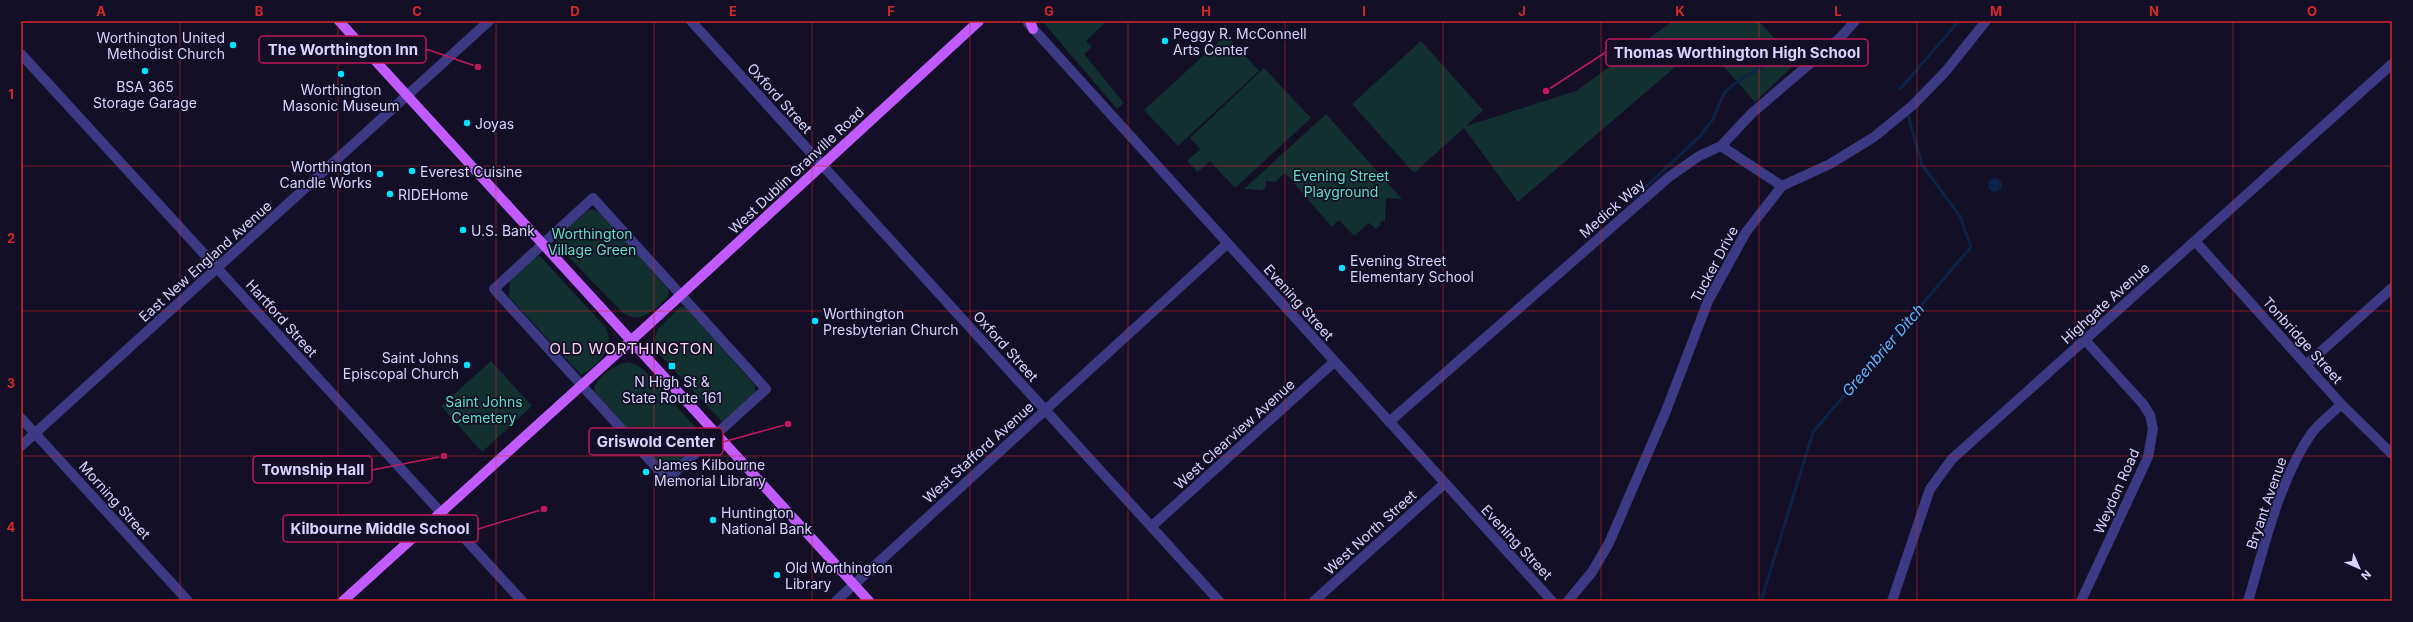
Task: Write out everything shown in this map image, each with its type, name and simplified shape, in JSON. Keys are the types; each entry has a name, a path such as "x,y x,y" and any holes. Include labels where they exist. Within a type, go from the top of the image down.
{"main road":[{"path":"339,21 869,601"},
{"name":"West Dublin Granville Road","path":"343,601 632,340 979,21"}],"street":[{"name":"East New England Avenue","path":"21,446 489,21"},
{"name":"Oxford Street","path":"691,21 1220,601"},
{"name":"Evening Street","path":"1026,21 1444,484 1552,601"},
{"name":"Medick Way","path":"1389,422 1669,177 1699,156 1721,146 1752,113 1840,38 1855,21"},
{"name":"Tucker Drive","path":"1568,601 1592,572 1628,503 1666,411 1708,301 1746,232 1782,186 1830,164 1874,137 1913,105 1946,71 1986,21"},
{"name":"Hartford Street","path":"21,54 522,601"},
{"name":"Highgate Avenue","path":"1892,601 1930,489 1940,473 1962,449 2392,64"},
{"path":"1721,146 1782,186"},
{"path":"593,198 766,389 667,479 494,289 543,244 593,198"},
{"name":"Tonbridge Street","path":"2195,241 2307,364 2341,404 2392,454"},
{"name":"West Stafford Avenue","path":"836,601 1227,244"},
{"path":"2307,364 2392,288"},
{"name":"Weydon Road","path":"2081,601 2148,457 2152,443 2153,429 2150,415 2142,404 2085,340"},
{"name":"West Clearview Avenue","path":"1152,526 1334,362"},
{"name":"Bryant Avenue","path":"2248,601 2281,496 2295,459 2312,433 2341,404"},
{"name":"Morning Street","path":"21,418 188,601"},
{"name":"West North Street","path":"1314,601 1444,484"}],"green space":[{"path":"1042,21 1107,21 1086,41 1092,47 1084,54 1124,103 1117,109"},
{"path":"1673,21 1759,21 1796,63 1755,102 1703,43 1518,202 1464,128 1414,173 1352,104 1421,41 1483,110 1466,126 1576,91"},
{"path":"1226,35 1259,71 1178,146 1144,110"},
{"path":"1264,68 1311,118 1235,188 1210,161 1198,172 1187,161 1200,149 1190,138"},
{"name":"Evening Street Playground","path":"1326,114 1402,199 1386,198 1385,221 1381,221 1380,225 1376,229 1369,223 1354,236 1339,220 1332,227 1285,173 1275,182 1266,181 1266,187 1262,190 1244,189"},
{"name":"Worthington Village Green","path":"588,210 595,210 601,213 669,290 668,297 648,314 636,318 623,313 556,244 555,240"},
{"name":"Worthington Village Green","path":"540,256 605,327 608,334 609,341 604,355 594,366 581,375 509,297 510,281 534,258"},
{"path":"680,307 685,307 755,385 755,393 723,423 660,355 654,343 657,330"},
{"name":"Saint Johns Cemetery","path":"491,361 532,406 482,452 441,406"},
{"path":"628,362 637,365 644,370 705,438 672,470 663,468 595,393 594,388 603,375 613,368"}],"water":[{"path":"1995,178 2000,180 2002,185 2000,190 1995,192 1990,190 1988,185 1990,180"}],"waterway":[{"path":"1900,89 1959,21"},
{"path":"1634,198 1700,136 1713,119 1724,93 1737,82 1777,57"},
{"name":"Greenbrier Ditch","path":"1761,601 1813,432 1971,247 1960,216 1922,165 1908,115"}],"place":[{"name":"Peggy R. McConnell Arts Center","path":"1165,41"},
{"name":"Worthington United Methodist Church","path":"233,45"},
{"name":"The Worthington Inn","path":"478,67"},
{"name":"BSA 365 Storage Garage","path":"145,71"},
{"name":"Worthington Masonic Museum","path":"341,74"},
{"name":"Thomas Worthington High School","path":"1546,91"},
{"name":"Joyas","path":"467,123"},
{"name":"Everest Cuisine","path":"412,171"},
{"name":"Worthington Candle Works","path":"380,174"},
{"name":"RIDEHome","path":"390,194"},
{"name":"U.S. Bank","path":"463,230"},
{"name":"Evening Street Elementary School","path":"1342,268"},
{"name":"Worthington Presbyterian Church","path":"815,321"},
{"name":"Saint Johns Episcopal Church","path":"467,365"},
{"name":"N High St & State Route 161","path":"672,366"},
{"name":"Griswold Center","path":"788,424"},
{"name":"Township Hall","path":"444,456"},
{"name":"James Kilbourne Memorial Library","path":"646,472"},
{"name":"Kilbourne Middle School","path":"544,509"},
{"name":"Huntington National Bank","path":"713,520"},
{"name":"Old Worthington Library","path":"777,575"}],"district":[{"name":"OLD WORTHINGTON","path":"632,348"}]}
